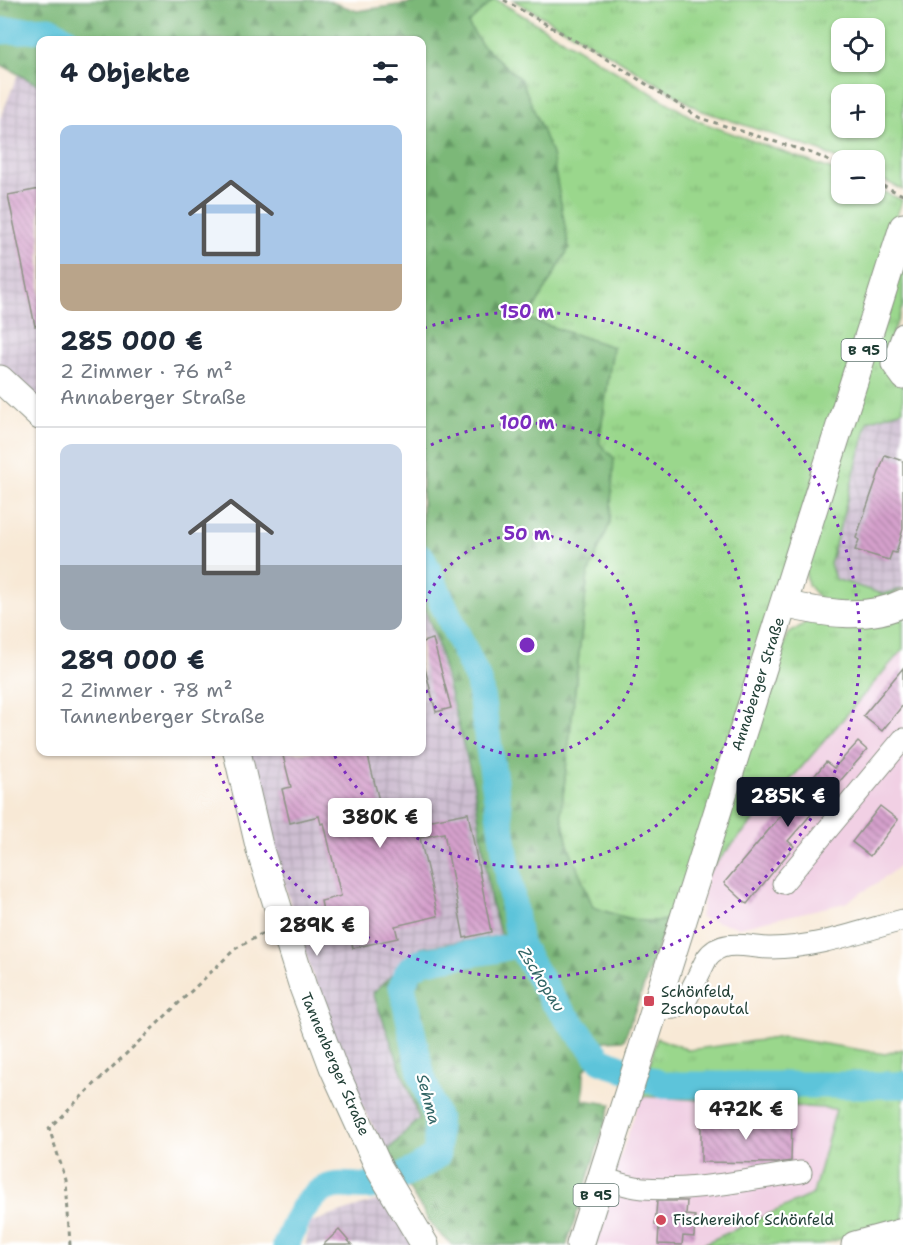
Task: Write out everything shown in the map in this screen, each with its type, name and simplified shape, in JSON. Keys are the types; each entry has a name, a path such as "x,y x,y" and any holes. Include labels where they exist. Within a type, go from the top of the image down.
{"main road":[{"name":"Annaberger Straße","path":"580,1245 903,226"},
{"path":"0,379 36,412"},
{"path":"784,604 840,613 863,613 903,603"},
{"name":"Tannenberger Straße","path":"238,756 260,850 282,922 333,1067 379,1168 425,1245"},
{"path":"855,1245 903,1232"}],"lane":[{"path":"903,334 892,364 903,379"},
{"path":"783,884 903,739"},
{"path":"652,1022 686,1000 707,958 711,952 722,945 771,948 801,946 903,920"},
{"path":"602,1178 642,1188 706,1186 801,1172"},
{"path":"706,1186 769,1192"}],"path":[{"path":"504,0 600,55 700,118 814,154 831,162"},
{"path":"885,187 903,195"},
{"path":"70,1245 66,1180 49,1128 235,949 282,922"}],"shaded area":[{"path":"18,74 36,84 36,404 0,368 0,119"},
{"path":"903,410 903,588 882,594 835,579 830,564 868,421"},
{"path":"426,612 436,638 473,783 491,903 501,936 444,944 373,993 419,1120 386,1152 339,1063 245,756 426,756"},
{"path":"903,649 903,863 845,903 739,927 700,918 707,873"},
{"path":"641,1096 837,1109 813,1194 701,1245 590,1245"},
{"path":"389,1198 417,1245 306,1245 309,1223"}],"green space":[{"path":"0,0 326,0 357,11 420,0 493,0 468,24 482,45 522,81 552,154 569,248 528,319 613,347 599,443 614,458 610,523 588,574 561,814 568,845 593,907 640,920 668,920 624,1040 604,1041 584,1071 583,1100 611,1104 567,1245 452,1245 433,1227 386,1152 419,1119 373,993 420,948 501,936 491,903 474,786 436,638 426,612 426,36 36,36 36,84 0,64"},
{"path":"493,0 497,0 698,121 831,169 831,204 885,204 885,192 902,200 675,918 644,921 593,907 568,845 561,814 588,574 610,523 599,443 613,347 528,319 569,248 522,81 482,45 467,23"},
{"path":"513,0 903,0 903,190 885,181 885,150 831,150 831,156 700,110 614,57"},
{"path":"903,257 903,306 889,343 903,385 903,410 868,421 830,564 835,579 882,594 903,589 882,600 856,607 820,599 808,585 805,569"},
{"path":"903,610 903,649 707,873 787,635 808,621"},
{"path":"783,1037 885,1054 903,1049 903,1222 819,1245 701,1245 813,1194 836,1109 641,1096 657,1038 689,1050"}],"building":[{"path":"36,190 36,326 35,326 8,195"},
{"path":"885,455 903,461 903,529 896,553 892,552 889,560 855,550 859,540 856,538"},
{"path":"433,639 451,708 436,712 426,673 426,641"},
{"path":"903,668 903,705 882,731 863,716"},
{"path":"858,742 867,750 788,841 794,846 747,904 724,883 826,762 834,768"},
{"path":"283,756 368,756 382,813 412,806 415,817 425,814 427,821 468,813 491,932 464,938 444,833 420,838 438,916 395,926 398,938 353,948 345,917 325,921 321,901 341,896 324,823 321,824 319,816 290,823 282,789 291,787"},
{"path":"880,806 898,820 870,856 852,842"},
{"path":"701,1119 792,1120 791,1161 777,1163 701,1162"},
{"path":"657,1201 687,1201 686,1215 695,1216 694,1237 683,1236 682,1245 658,1244 659,1225 655,1225"},
{"path":"339,1230 352,1245 323,1245"}],"waterway":[{"name":"Zschopau","path":"0,31 49,29 60,36"},
{"name":"Zschopau","path":"426,567 479,682 519,944 552,999 601,1060 663,1085 903,1085"},
{"name":"Sehma","path":"286,1245 303,1209 324,1189 338,1185 366,1186 387,1182 414,1170 437,1155 437,1119 422,1077 402,986 409,970 423,961 519,944"}],"place":[{"name":"Schönfeld, Zschopautal","path":"649,1001"},
{"name":"Fischereihof Schönfeld","path":"661,1220"}]}
